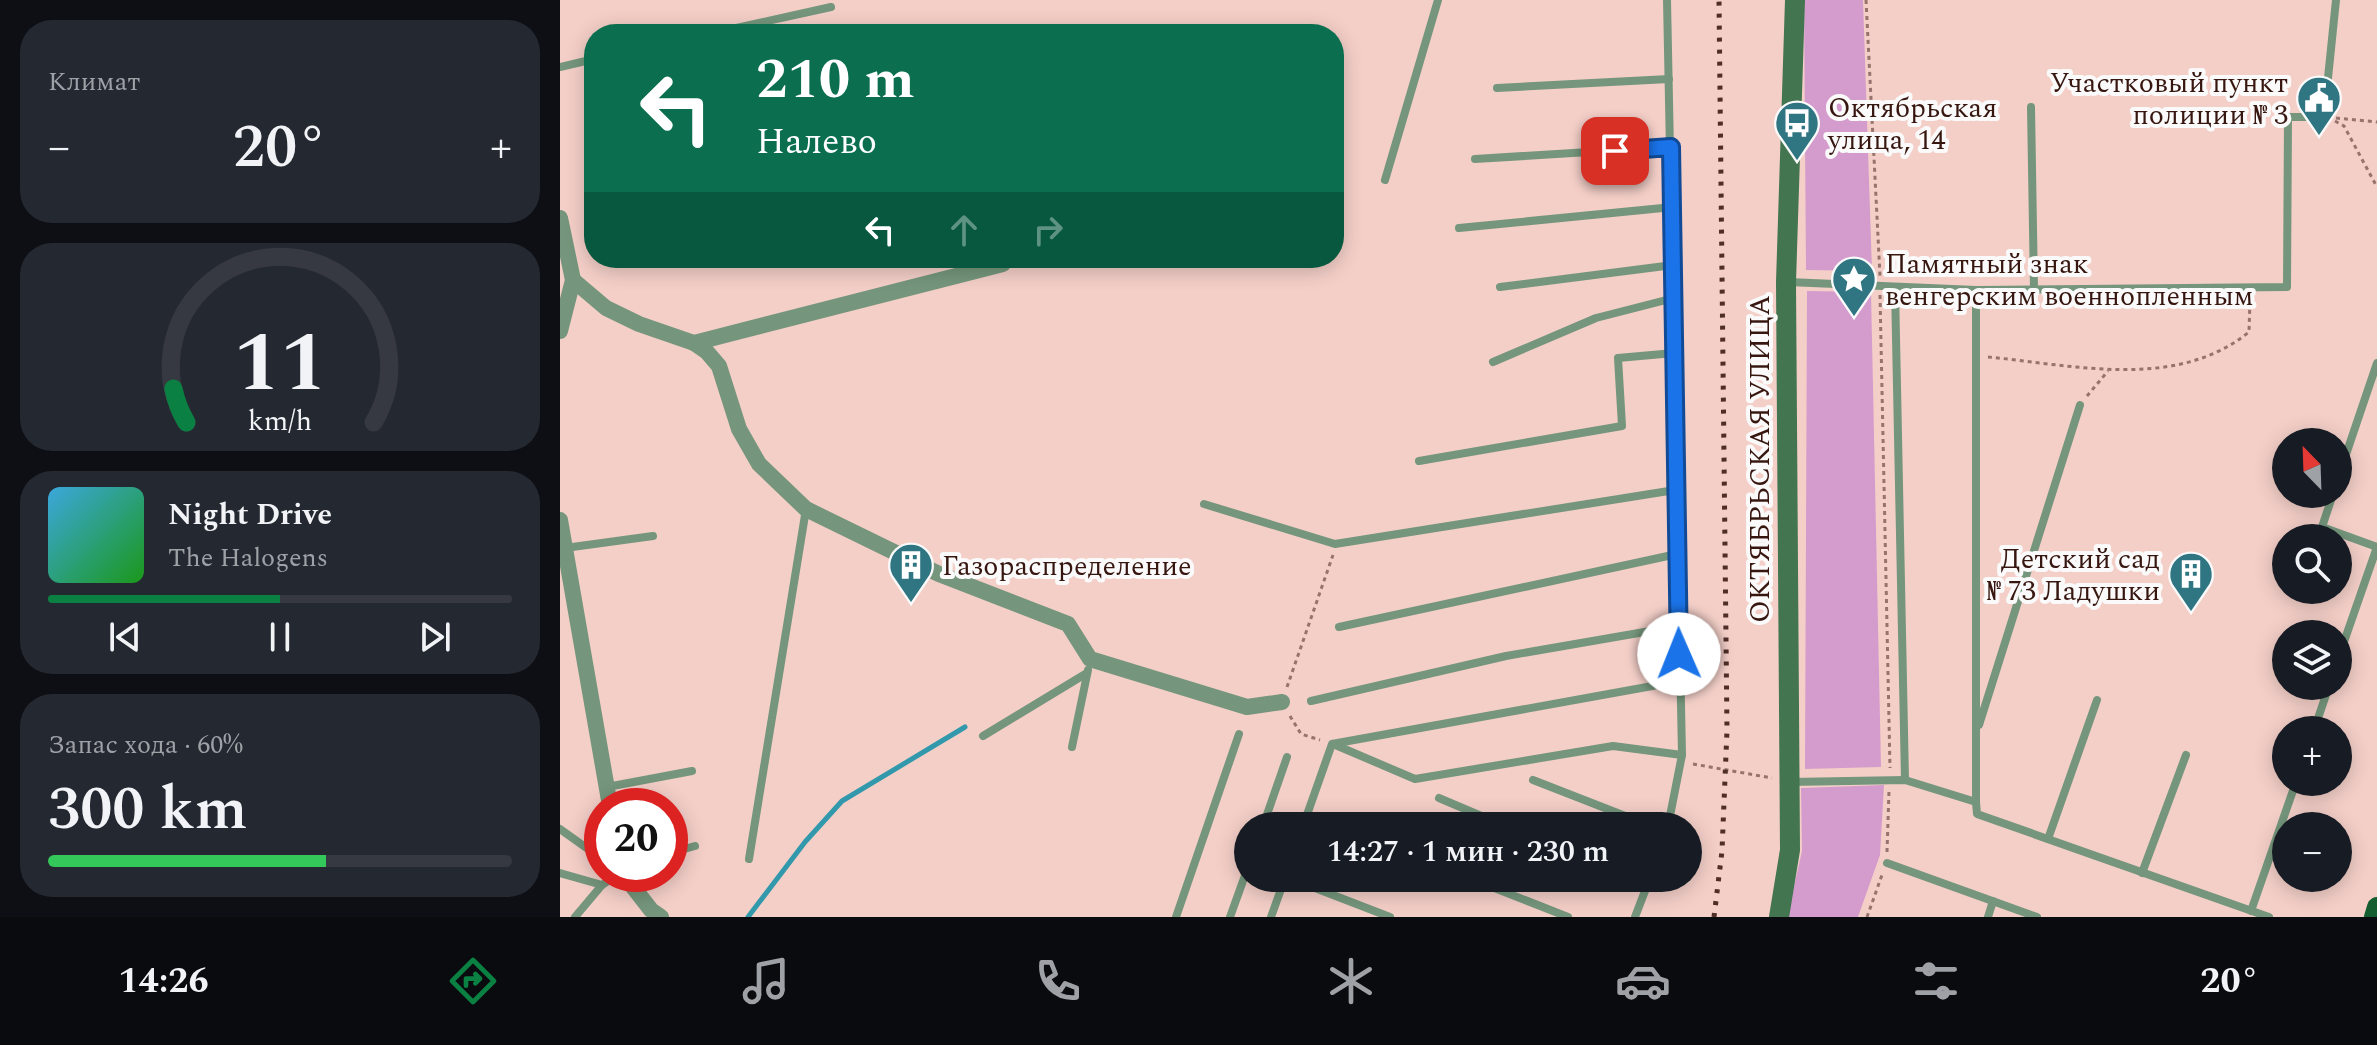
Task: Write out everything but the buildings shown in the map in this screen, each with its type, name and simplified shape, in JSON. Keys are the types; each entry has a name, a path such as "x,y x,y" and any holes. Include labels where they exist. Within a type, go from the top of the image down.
{"main road":[{"name":"ОКТЯБРЬСКАЯ УЛИЦА","path":"1779,917 1790,850 1786,282 1795,0"},
{"path":"2374,917 2377,907"}],"street":[{"path":"560,218 573,280 560,331"},
{"path":"694,343 987,268"},
{"path":"573,280 590,297 623,317 694,343 719,366 739,429 759,464 806,509 939,574 1068,624 1089,666 1247,707 1282,702"},
{"path":"560,520 562,549 607,787"},
{"path":"636,892 661,917"}],"lane":[{"path":"1385,180 1438,0"},
{"path":"1667,0 1682,759 1671,812"},
{"path":"1786,282 1976,290 2287,287 2288,117 2324,117 2336,0"},
{"path":"754,24 831,7"},
{"path":"560,67 584,61"},
{"path":"1497,88 1669,79"},
{"path":"2031,107 2034,289"},
{"path":"1475,159 1671,147"},
{"path":"1459,228 1673,207"},
{"path":"1500,287 1673,265"},
{"path":"1895,288 1905,780"},
{"path":"1976,290 1977,814 2269,917"},
{"path":"1493,362 1596,318 1674,298"},
{"path":"1419,461 1622,426 1618,358 1674,353"},
{"path":"2352,437 2377,363"},
{"path":"1977,733 2080,405"},
{"path":"1204,504 1337,543 1675,490"},
{"path":"2328,508 2322,527 2377,547 2352,620"},
{"path":"749,859 806,509"},
{"path":"562,549 653,536"},
{"path":"1339,627 1677,554"},
{"path":"1311,701 1506,656 1679,626"},
{"path":"983,736 1089,666"},
{"path":"1072,747 1089,666"},
{"path":"1332,744 1680,681"},
{"path":"2048,839 2097,700"},
{"path":"1176,917 1239,734"},
{"path":"1332,744 1415,779 1613,746 1682,759"},
{"path":"1308,812 1332,744"},
{"path":"2142,873 2186,755"},
{"path":"1268,812 1287,757"},
{"path":"607,787 692,771"},
{"path":"1533,780 1615,812"},
{"path":"1790,782 1905,780 1976,802"},
{"path":"2251,911 2291,796"},
{"path":"1439,798 1472,812"},
{"path":"560,829 584,846"},
{"path":"688,848 695,846"},
{"path":"1887,863 2037,917"},
{"path":"560,873 584,880"},
{"path":"575,917 596,892"},
{"path":"1230,917 1239,892"},
{"path":"1271,917 1281,892"},
{"path":"1324,892 1390,917"},
{"path":"1505,892 1568,917"},
{"path":"1635,917 1644,892"},
{"path":"1988,917 1993,901"}],"path":[{"path":"1866,0 1880,287 1890,780 1887,863 1867,917"},
{"path":"2324,117 2377,122"},
{"path":"2324,117 2344,126 2377,187"},
{"path":"1976,355 2109,369 2166,369 2227,350 2249,332 2251,287"},
{"path":"2080,405 2109,369"},
{"path":"1332,744 1301,734 1282,702 1337,543"},
{"path":"1682,759 1790,782"}],"shaded area":[{"path":"1804,0 1863,0 1872,271 1806,270"},
{"path":"1807,291 1871,292 1881,767 1805,769"},
{"path":"1884,785 1880,855 1858,917 1787,917 1802,851 1801,788"}],"waterway":[{"path":"748,917 805,842 842,801 965,727"}],"railway":[{"path":"1714,917 1722,851 1727,730 1719,0"}],"place":[{"name":"Участковый пункт полиции № 3","path":"2319,137"},
{"name":"Октябрьская улица, 14","path":"1797,162"},
{"name":"Памятный знак венгерским военнопленным","path":"1854,318"},
{"name":"Газораспределение","path":"911,604"},
{"name":"Детский сад № 73 Ладушки","path":"2191,613"}],"route":[{"path":"1615,151 1671,147 1679,654"}]}
